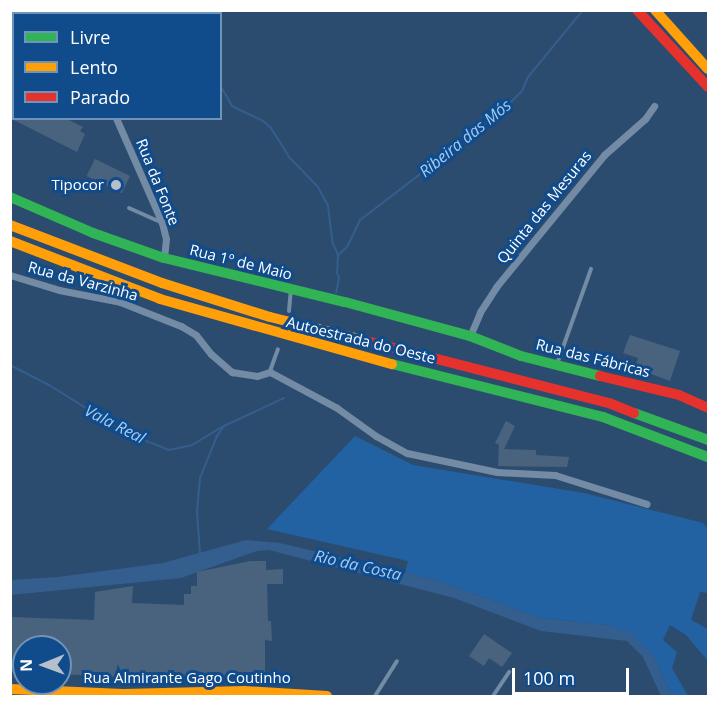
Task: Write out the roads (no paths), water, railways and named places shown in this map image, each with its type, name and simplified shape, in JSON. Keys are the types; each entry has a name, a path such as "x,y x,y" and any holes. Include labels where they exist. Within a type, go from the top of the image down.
{"main road":[{"path":"637,10 708,87"},
{"path":"655,10 708,69"},
{"name":"Rua 1º de Maio","path":"10,197 93,233 164,258 345,302 470,336"},
{"name":"Autoestrada do Oeste","path":"10,225 162,283 270,317 609,403 708,440"},
{"name":"Autoestrada do Oeste","path":"10,241 160,299 322,346 603,417 708,457"},
{"name":"Rua das Fábricas","path":"470,336 502,350 680,391 708,408"},
{"name":"Rua Almirante Gago Coutinho","path":"72,694 327,696"}],"street":[{"name":"Quinta das Mesuras","path":"470,336 480,312 496,287 531,243 604,155 645,119 654,106"},
{"name":"Rua da Fonte","path":"117,120 162,223 166,239 164,258"},
{"name":"Rua da Varzinha","path":"10,275 59,290 120,302 181,326 196,335 211,354 232,372 257,376 270,372"},
{"path":"270,372 337,408 369,431 407,453 497,472 555,475 647,504"}],"lane":[{"path":"129,208 162,223"},
{"path":"556,364 591,269"},
{"path":"289,310 291,290"},
{"path":"270,372 278,349"},
{"path":"375,696 397,661"},
{"path":"493,696 509,672"}],"water":[{"name":"Rio da Costa","path":"246,540 280,543 439,581 540,618 606,625 632,633 655,659 671,696 661,696 643,657 627,641 541,631 454,598 269,550 257,551 181,578 11,595 11,580 58,577 163,563"}],"waterway":[{"name":"Ribeira das Mós","path":"338,255 347,247 360,220 498,115 522,91 528,77 583,10"},
{"path":"222,88 232,106 263,121 271,128 290,158 318,187 328,206 332,241 338,255 339,278 336,293"},
{"name":"Vala Real","path":"10,365 49,385 126,433 169,450 192,445 224,426"},
{"path":"200,554 197,512 200,478 217,436 224,426 284,398"}],"place":[{"name":"Tipocor","path":"116,185"}]}
